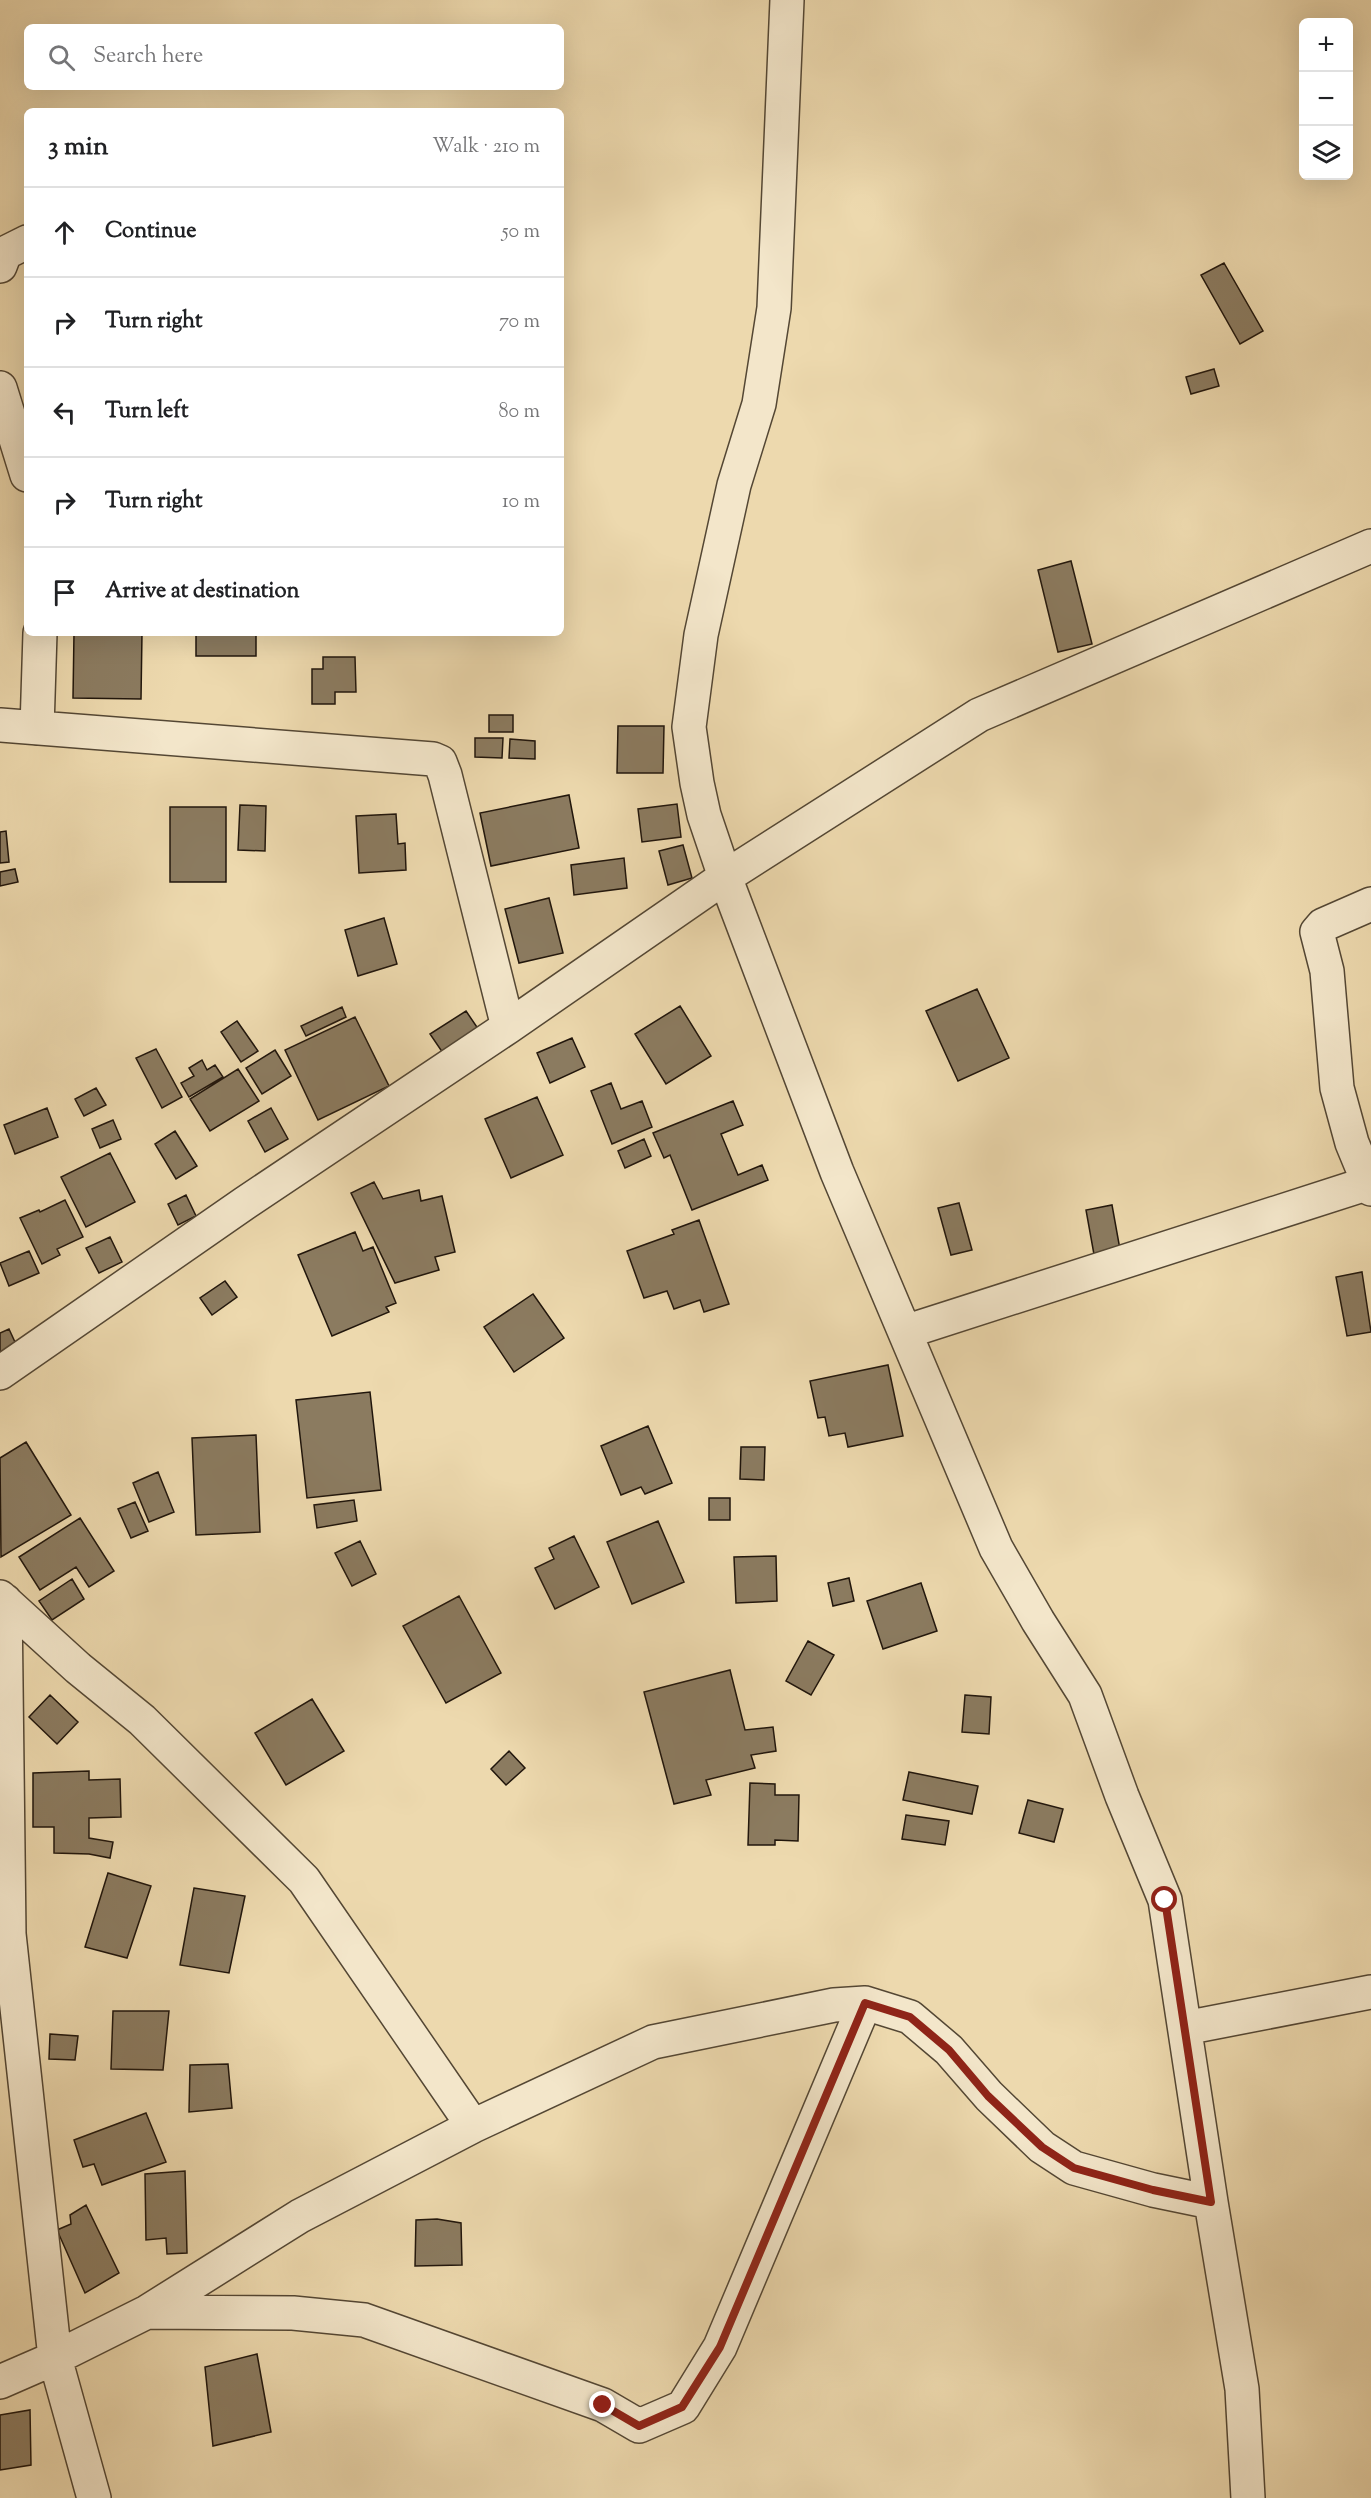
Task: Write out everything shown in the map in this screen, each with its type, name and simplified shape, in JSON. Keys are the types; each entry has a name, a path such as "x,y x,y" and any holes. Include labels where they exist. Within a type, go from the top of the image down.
{"street":[{"path":"787,0 774,308 759,404 734,485 713,570 701,635 689,727 702,804 725,877 837,1172 996,1548 1038,1621 1085,1695 1122,1796 1165,1900 1242,2389 1248,2498"},
{"path":"0,266 5,253 24,244"},
{"path":"0,388 24,465"},
{"path":"0,1373 245,1203 508,1027 725,877 979,716 1371,546"},
{"path":"37,728 40,636"},
{"path":"0,725 433,759 440,762 508,1027"},
{"path":"905,1332 1370,1186 1352,1143 1337,1088 1327,971 1317,932 1323,925 1371,904"},
{"path":"2,1599 78,1668 142,1720 304,1880 473,2126"},
{"path":"2,1599 9,1934 56,2358 94,2498"},
{"path":"1185,2028 1371,1992"},
{"path":"0,2382 56,2358 147,2312 300,2216 473,2126 653,2042 834,2005 865,2003 910,2017 949,2050 988,2096 1042,2147 1074,2168 1153,2190 1211,2202"},
{"path":"147,2312 293,2313 364,2320 603,2405 639,2426 672,2412 682,2407 720,2347 865,2003"}],"building":[{"path":"1224,263 1263,331 1240,344 1201,275"},
{"path":"1214,369 1219,386 1191,394 1186,377"},
{"path":"1071,561 1092,644 1058,652 1038,570"},
{"path":"74,636 142,636 141,699 73,698"},
{"path":"196,636 256,636 256,656 196,656"},
{"path":"323,657 355,657 356,692 335,692 335,704 312,704 312,669 323,669"},
{"path":"489,715 513,715 513,732 489,732"},
{"path":"618,726 664,726 663,773 617,773"},
{"path":"475,738 503,738 502,758 475,757"},
{"path":"510,739 535,741 535,759 509,758"},
{"path":"569,795 579,848 491,866 480,813"},
{"path":"677,804 681,837 642,842 638,809"},
{"path":"240,805 266,806 265,851 238,850"},
{"path":"170,807 226,807 226,882 170,882"},
{"path":"396,814 398,844 405,843 406,870 359,873 356,816"},
{"path":"6,831 9,862 0,863 0,832"},
{"path":"683,845 692,878 668,885 659,851"},
{"path":"624,858 627,888 574,895 571,865"},
{"path":"15,869 18,882 0,886 0,872"},
{"path":"549,898 563,953 519,963 505,909"},
{"path":"384,918 397,964 358,976 345,930"},
{"path":"977,989 1009,1058 958,1081 926,1011"},
{"path":"680,1006 711,1056 666,1084 635,1034"},
{"path":"342,1007 346,1017 306,1036 301,1026"},
{"path":"466,1011 483,1036 447,1059 430,1034"},
{"path":"355,1017 389,1086 318,1120 285,1050"},
{"path":"237,1021 258,1051 241,1062 221,1032"},
{"path":"572,1038 585,1067 550,1083 537,1053"},
{"path":"156,1049 182,1097 162,1108 136,1058"},
{"path":"275,1050 291,1076 262,1094 246,1068"},
{"path":"202,1060 207,1070 215,1065 223,1077 189,1097 181,1083 194,1076 189,1068"},
{"path":"238,1069 259,1101 210,1131 190,1099"},
{"path":"611,1083 621,1109 642,1101 652,1127 612,1144 591,1091"},
{"path":"96,1088 106,1105 84,1116 75,1099"},
{"path":"537,1097 563,1155 511,1178 485,1119"},
{"path":"733,1101 743,1125 721,1134 738,1175 762,1165 768,1180 692,1210 670,1155 664,1158 653,1133"},
{"path":"47,1108 58,1137 15,1154 4,1125"},
{"path":"271,1108 288,1139 265,1152 248,1121"},
{"path":"113,1120 121,1139 100,1148 92,1129"},
{"path":"175,1131 197,1166 176,1179 155,1144"},
{"path":"644,1139 651,1156 625,1168 618,1151"},
{"path":"110,1153 135,1202 86,1227 61,1177"},
{"path":"374,1182 383,1199 419,1190 421,1201 442,1196 455,1252 435,1257 439,1270 395,1283 351,1193"},
{"path":"186,1195 196,1216 178,1225 168,1204"},
{"path":"65,1200 83,1237 57,1249 60,1255 42,1264 20,1218 39,1210 40,1212"},
{"path":"959,1203 972,1250 951,1255 938,1208"},
{"path":"1112,1205 1121,1255 1095,1260 1086,1210"},
{"path":"699,1220 729,1304 704,1312 700,1300 674,1309 667,1291 644,1298 627,1251 674,1234 672,1230"},
{"path":"355,1232 363,1251 373,1247 396,1303 386,1307 389,1312 332,1336 298,1255"},
{"path":"110,1237 122,1262 99,1273 86,1248"},
{"path":"29,1251 39,1273 9,1286 0,1263"},
{"path":"1362,1272 1371,1332 1347,1336 1336,1277"},
{"path":"225,1281 237,1297 212,1315 200,1298"},
{"path":"533,1294 564,1338 514,1372 484,1327"},
{"path":"9,1329 20,1353 0,1362 0,1333"},
{"path":"888,1365 903,1436 848,1447 845,1433 829,1436 825,1417 818,1418 810,1381"},
{"path":"370,1392 381,1490 307,1498 296,1400"},
{"path":"648,1426 672,1483 645,1494 641,1487 621,1495 601,1446"},
{"path":"256,1435 260,1532 196,1535 192,1438"},
{"path":"26,1442 71,1515 1,1557 0,1458"},
{"path":"741,1447 765,1447 764,1480 740,1479"},
{"path":"158,1472 174,1512 149,1522 133,1483"},
{"path":"709,1498 730,1498 730,1520 709,1520"},
{"path":"354,1500 357,1521 317,1528 314,1505"},
{"path":"135,1502 148,1531 131,1538 118,1509"},
{"path":"80,1518 114,1571 89,1587 76,1567 40,1590 19,1557"},
{"path":"658,1521 684,1582 632,1604 607,1542"},
{"path":"574,1536 599,1587 555,1609 535,1568 554,1559 549,1548"},
{"path":"360,1541 376,1574 352,1586 335,1553"},
{"path":"776,1556 777,1601 736,1603 734,1557"},
{"path":"849,1578 854,1601 833,1606 828,1583"},
{"path":"72,1579 84,1599 52,1620 39,1601"},
{"path":"921,1583 937,1631 883,1649 867,1601"},
{"path":"459,1596 501,1673 446,1703 403,1626"},
{"path":"808,1641 834,1655 811,1695 786,1681"},
{"path":"730,1670 745,1730 773,1727 776,1751 751,1755 755,1768 706,1780 711,1795 674,1804 644,1692"},
{"path":"50,1695 78,1722 57,1744 29,1717"},
{"path":"965,1695 991,1697 989,1734 962,1732"},
{"path":"312,1699 344,1751 286,1785 255,1733"},
{"path":"509,1751 525,1768 506,1785 491,1769"},
{"path":"89,1771 89,1780 120,1779 121,1817 89,1818 89,1838 113,1842 110,1858 89,1854 54,1853 54,1827 33,1827 33,1773"},
{"path":"909,1772 978,1786 972,1814 903,1800"},
{"path":"750,1783 775,1784 775,1795 799,1795 798,1841 775,1840 775,1845 748,1845"},
{"path":"1028,1800 1063,1809 1054,1842 1019,1833"},
{"path":"906,1815 949,1821 945,1845 902,1839"},
{"path":"108,1873 151,1886 127,1958 85,1947"},
{"path":"194,1888 245,1896 229,1973 180,1965"},
{"path":"113,2011 169,2011 163,2070 111,2069"},
{"path":"50,2034 78,2036 75,2060 49,2059"},
{"path":"228,2064 232,2108 189,2112 190,2065"},
{"path":"146,2113 166,2162 102,2185 94,2164 83,2167 74,2140"},
{"path":"185,2171 187,2253 167,2254 166,2238 146,2240 145,2174"},
{"path":"86,2205 119,2273 85,2293 57,2230 71,2224 70,2215"},
{"path":"437,2219 461,2223 462,2265 415,2266 416,2220"},
{"path":"257,2354 271,2432 213,2446 205,2367"},
{"path":"30,2410 31,2465 0,2470 0,2415"}],"route":[{"path":"603,2405 639,2426 682,2407 720,2347 865,2003 910,2017 949,2050 988,2096 1042,2147 1074,2168 1153,2190 1211,2202 1165,1900"}]}
